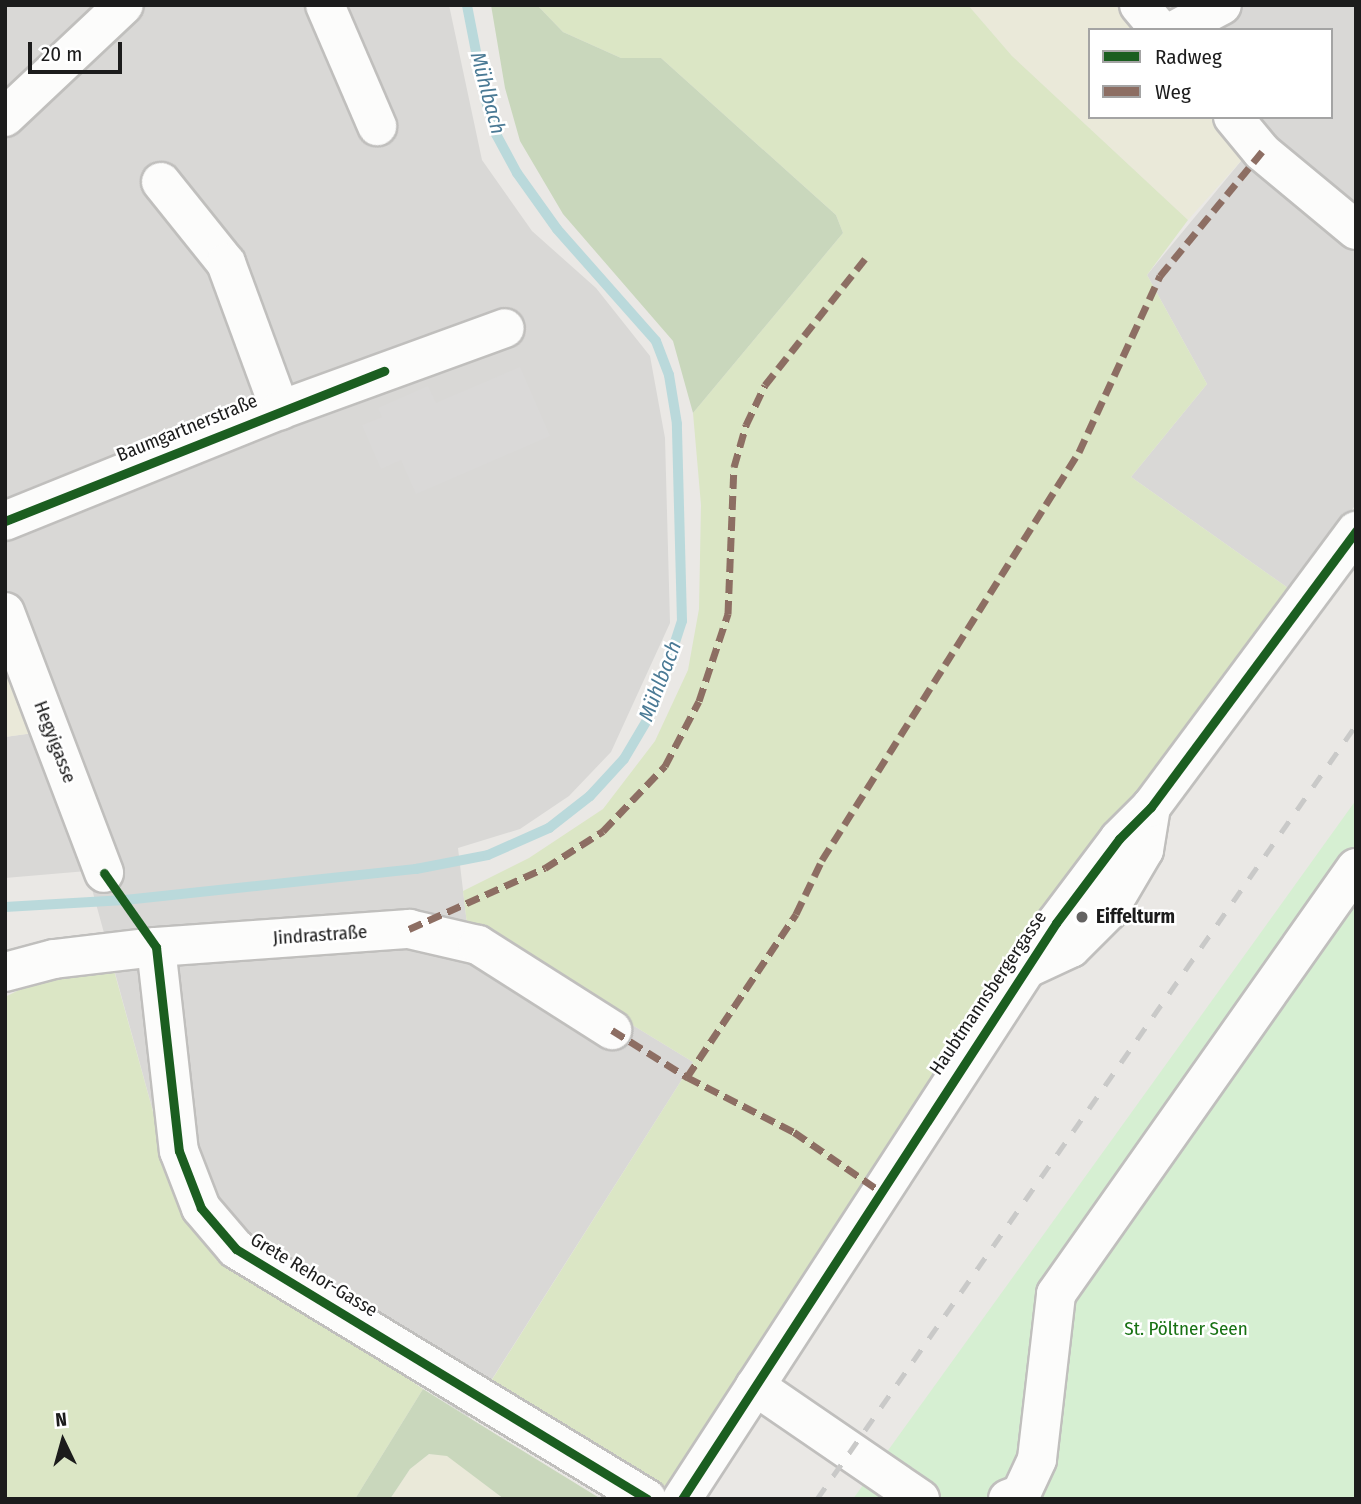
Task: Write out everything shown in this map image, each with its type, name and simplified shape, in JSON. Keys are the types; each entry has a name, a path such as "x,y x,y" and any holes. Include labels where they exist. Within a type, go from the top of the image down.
{"street":[{"path":"5,117 124,5"},
{"path":"325,5 377,126"},
{"path":"1139,5 1158,28"},
{"path":"1179,28 1222,5"},
{"path":"1235,119 1262,152 1356,230"},
{"path":"161,182 226,263 279,410"},
{"name":"Baumgartnerstraße","path":"5,521 279,410 505,328"},
{"name":"Haubtmannsbergergasse","path":"682,1499 956,1072 1030,967 1071,948 1108,911 1144,850 1151,807 1356,531"},
{"name":"Hegyigasse","path":"5,612 104,873"},
{"path":"1008,1499 1021,1494 1038,1459 1056,1294 1356,868"},
{"name":"Jindrastraße","path":"5,972 54,959 156,947 409,929 478,945 612,1030"},
{"name":"Grete Rehor-Gasse","path":"156,947 179,1151 201,1208 236,1249 647,1499"},
{"path":"755,1386 920,1499"}],"shaded area":[{"path":"5,5 449,5 482,160 532,231 596,288 650,356 665,438 670,623 611,752 569,796 520,829 458,848 467,924 693,1062 468,1417 235,1266 202,1240 168,1166 87,871 5,878 5,737 33,733 5,657"},
{"path":"968,5 1115,5 1135,28 1088,28 1088,119 1216,119 1247,154 1188,220 1012,56"},
{"path":"1115,5 1356,5 1356,504 1295,593 1131,477 1207,384 1147,275 1246,155 1216,119 1333,119 1333,28 1135,28"},
{"path":"520,367 550,436 416,494 401,460 381,469 362,425 382,417 378,408 428,386 436,403"},
{"path":"5,657 34,733 5,737"},
{"path":"429,1454 447,1455 504,1499 390,1499 410,1469"}],"green space":[{"path":"491,5 537,5 563,32 621,58 661,58 836,215 843,233 693,413 673,341 563,214 520,141 505,88"},
{"path":"537,5 968,5 1012,56 1188,220 1147,275 1207,384 1131,477 1295,593 1049,904 671,1485 645,1487 488,1386 693,1062 467,924 463,891 529,858 603,809 655,741 688,670 699,609 701,505 693,413 843,233 836,215 661,58 621,58 563,32"},
{"name":"St. Pöltner Seen","path":"1356,800 1356,1499 853,1499 1121,1127"},
{"path":"113,967 168,1166 202,1240 423,1389 355,1499 5,1499 5,997 39,980"},
{"path":"423,1389 601,1499 504,1499 447,1456 429,1454 410,1469 390,1499 355,1499"}],"waterway":[{"name":"Mühlbach","path":"5,907 125,900 416,869 488,855 549,828 590,796 624,759 653,710 682,621 677,424 669,375 656,341 557,229 517,173 496,134 485,98 467,5"}],"railway":[{"path":"817,1499 1356,725"}],"marked path":[{"path":"612,1030 687,1077 796,914 822,860 1079,452 1160,276 1262,152"},
{"path":"409,929 545,868 603,831 665,766 699,701 728,614 734,467 746,425 765,385 868,255"},
{"path":"687,1077 794,1132 880,1191"}],"cycle path":[{"path":"5,521 384,371"},
{"path":"682,1499 1056,923 1119,839 1151,807 1356,531"},
{"path":"104,873 156,947 179,1151 201,1208 236,1249 647,1499"}],"place":[{"name":"Eiffelturm","path":"1082,917"}]}
